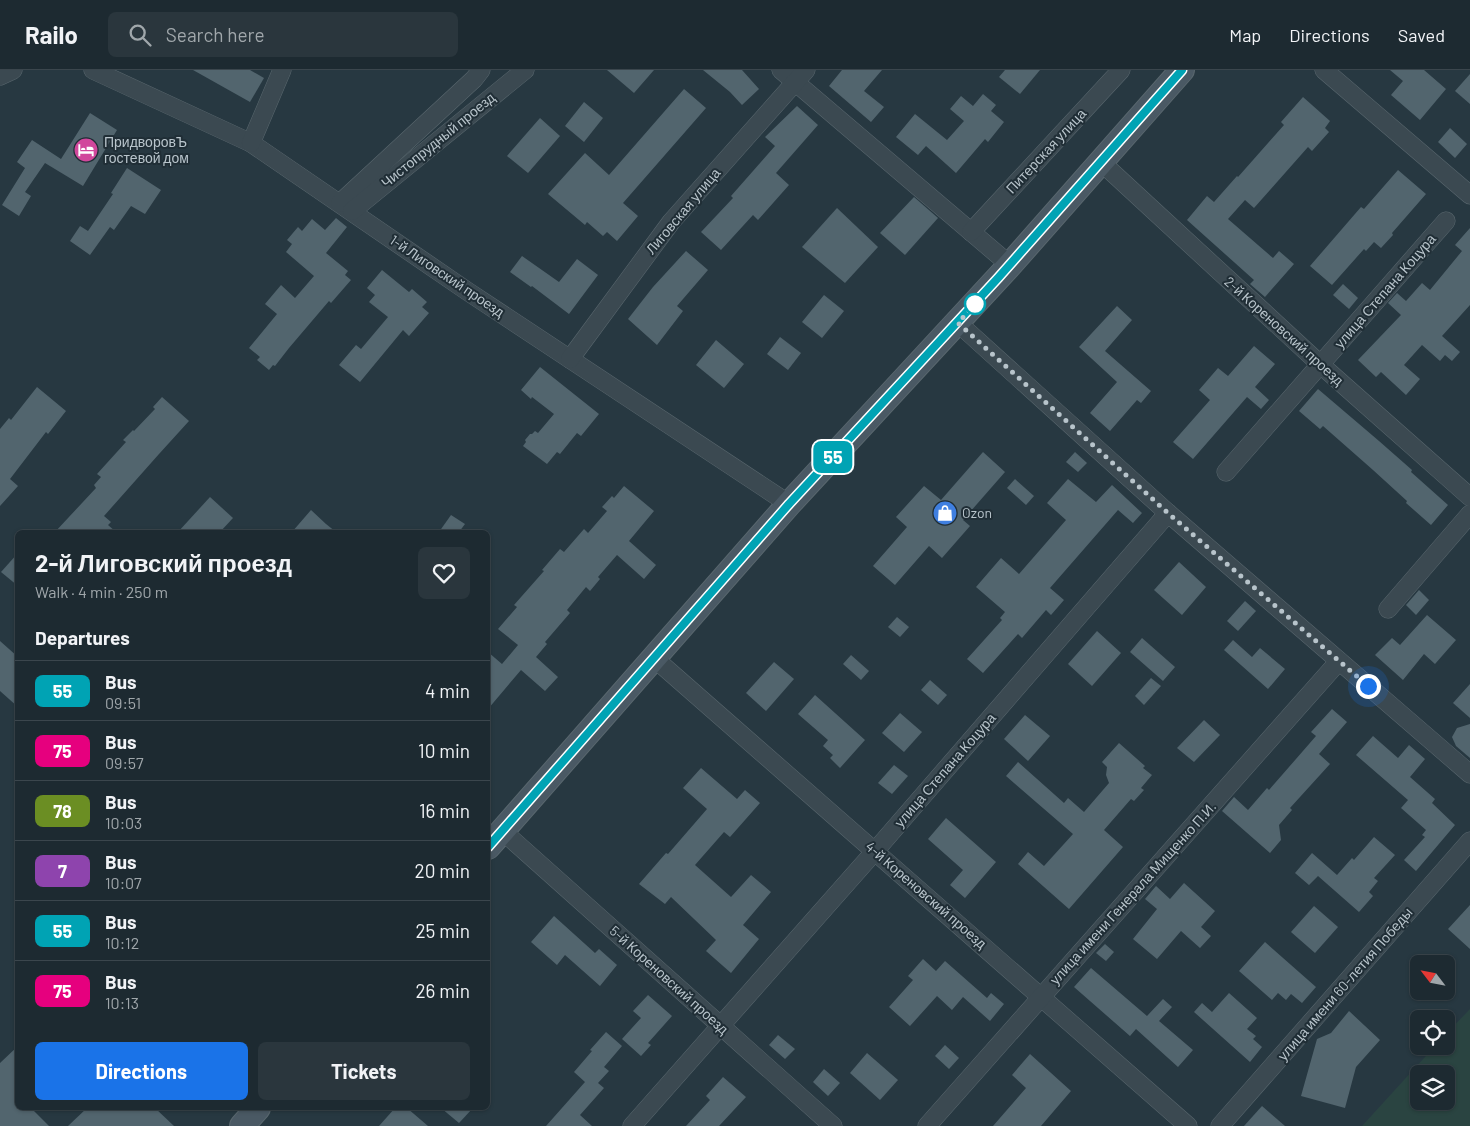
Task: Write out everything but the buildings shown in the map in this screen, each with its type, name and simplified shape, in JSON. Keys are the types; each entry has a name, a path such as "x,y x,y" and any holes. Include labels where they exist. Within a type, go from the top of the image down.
{"street":[{"path":"0,76 13,70"},
{"name":"1-й Лиговский проезд","path":"92,70 251,143 467,291 789,504"},
{"path":"251,143 282,70"},
{"path":"346,207 482,70"},
{"name":"Чистопрудный проезд","path":"346,207 525,70"},
{"path":"781,70 800,76 971,232 1010,265"},
{"name":"Питерская улица","path":"971,232 1121,70"},
{"path":"490,853 497,841 789,504 958,323 1182,70"},
{"path":"1324,70 1468,191"},
{"name":"Лиговская улица","path":"570,359 671,222 800,76"},
{"name":"2-й Кореновский проезд","path":"1101,162 1321,365 1470,497"},
{"name":"улица Степана Коцура","path":"1226,472 1446,221"},
{"path":"958,323 1168,513 1470,774"},
{"path":"497,841 662,665 946,343 958,323"},
{"name":"улица Степана Коцура","path":"632,1126 875,851 1168,513"},
{"path":"1388,608 1470,514"},
{"name":"улица имени Генерала Мищенко П.И.","path":"928,1126 1339,661"},
{"name":"4-й Кореновский проезд","path":"662,665 1188,1126"},
{"name":"5-й Кореновский проезд","path":"497,841 720,1026 832,1126"},
{"name":"улица имени 60-летия Победы","path":"1220,1126 1470,841"},
{"path":"242,1126 256,1110"},
{"path":"249,1126 263,1110"}],"green space":[{"path":"1470,1009 1470,1126 1362,1126 1410,1073 1410,1110 1455,1110 1455,1065 1418,1065 1427,1055 1455,1055 1455,1025"}],"bus line":[{"name":"55","path":"490,845 789,504 958,323 1182,70"}],"place":[{"name":"ПридворовЪ гостевой дом","path":"86,150"},
{"name":"Ozon","path":"945,513"}],"route":[{"path":"975,304 958,323 1168,513 1368,686"}]}
